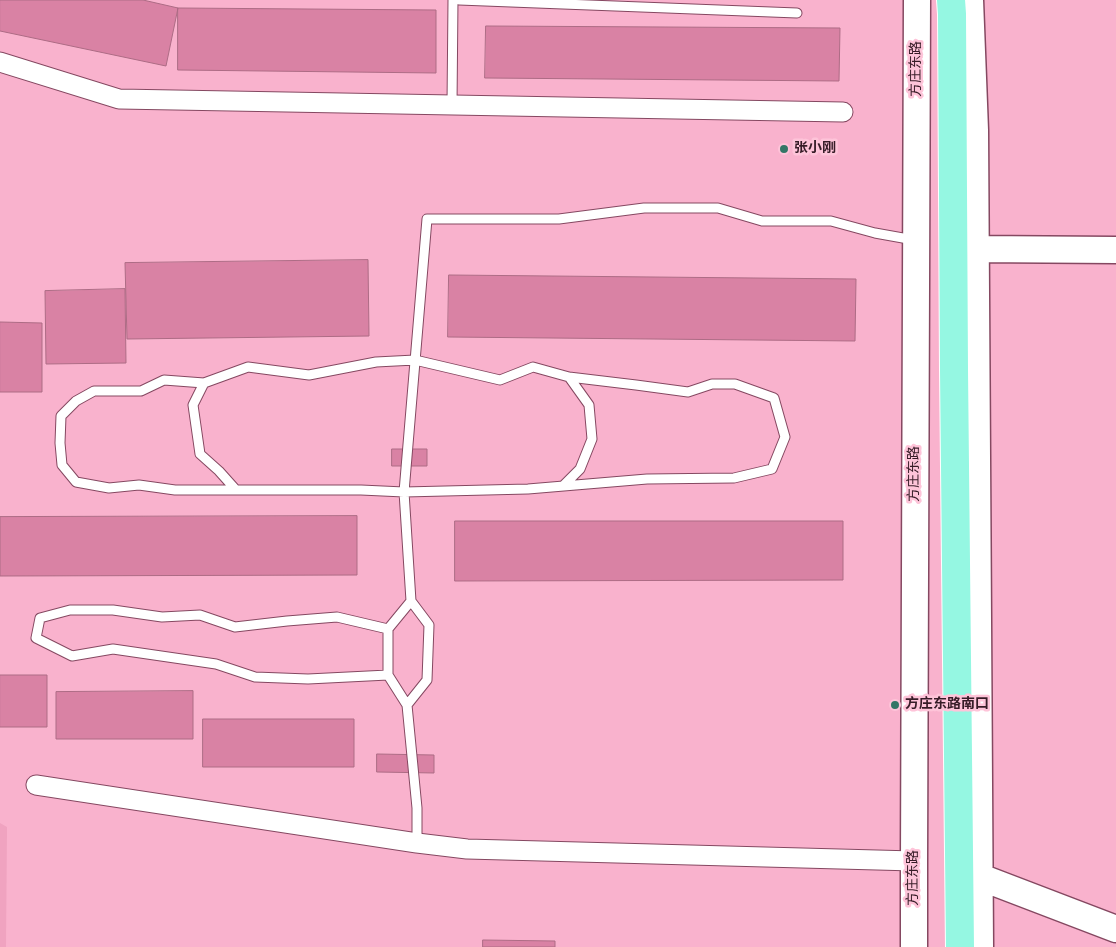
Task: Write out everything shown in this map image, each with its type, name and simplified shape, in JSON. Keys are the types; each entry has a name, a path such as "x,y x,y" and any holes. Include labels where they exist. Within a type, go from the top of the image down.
{"main road":[{"name":"方庄东路","path":"914,947 917,0"},
{"path":"951,0 960,947"},
{"path":"970,0 975,130 980,947"},
{"path":"976,249 1116,250"},
{"path":"980,878 1116,928"}],"street":[{"path":"0,62 119,99 843,112"},
{"path":"36,785 467,849 914,861"}],"lane":[{"path":"452,105 453,0"},
{"path":"460,0 797,13"},
{"path":"407,705 427,680 428,671 429,624 411,602 404,492 427,219 559,219 644,208 718,208 762,222 831,221 875,233 916,241"},
{"path":"416,360 500,380 532,367 569,378 636,384 688,392 712,384 735,384 774,398 785,436 772,469 734,478 647,478 528,489 404,492 361,490 175,490 139,485 109,488 76,482 62,465 60,443 61,416 76,401 94,391 142,391 164,380 204,383 248,368 309,374 376,362 416,360"},
{"path":"564,485 580,469 592,439 589,405 569,378"},
{"path":"204,383 193,405 200,454 236,490"},
{"path":"411,602 388,629 388,675 407,705 417,808 418,843"},
{"path":"388,629 337,617 235,628 200,615 162,617 113,610 70,610 40,618 36,638 72,656 112,649 216,664 254,676 308,679 388,675"}],"shaded area":[{"path":"0,823 7,827 6,947 0,947"}],"building":[{"path":"0,0 143,0 178,8 166,66 0,31"},
{"path":"178,8 436,10 436,73 178,70"},
{"path":"486,26 840,28 839,81 485,78"},
{"path":"368,260 369,336 127,339 125,263"},
{"path":"449,275 856,279 855,341 448,337"},
{"path":"125,289 126,363 46,364 45,291"},
{"path":"0,322 42,323 42,392 0,392"},
{"path":"392,449 427,449 427,466 392,466"},
{"path":"357,516 357,575 0,576 0,517"},
{"path":"455,521 843,521 843,580 455,581"},
{"path":"0,675 47,675 47,727 0,727"},
{"path":"193,691 193,739 56,739 56,692"},
{"path":"203,719 354,719 354,767 203,767"},
{"path":"377,754 434,755 434,773 377,772"},
{"path":"483,940 555,941 555,947 483,947"}],"place":[{"name":"张小刚","path":"784,149"},
{"name":"方庄东路南口","path":"895,705"}]}
